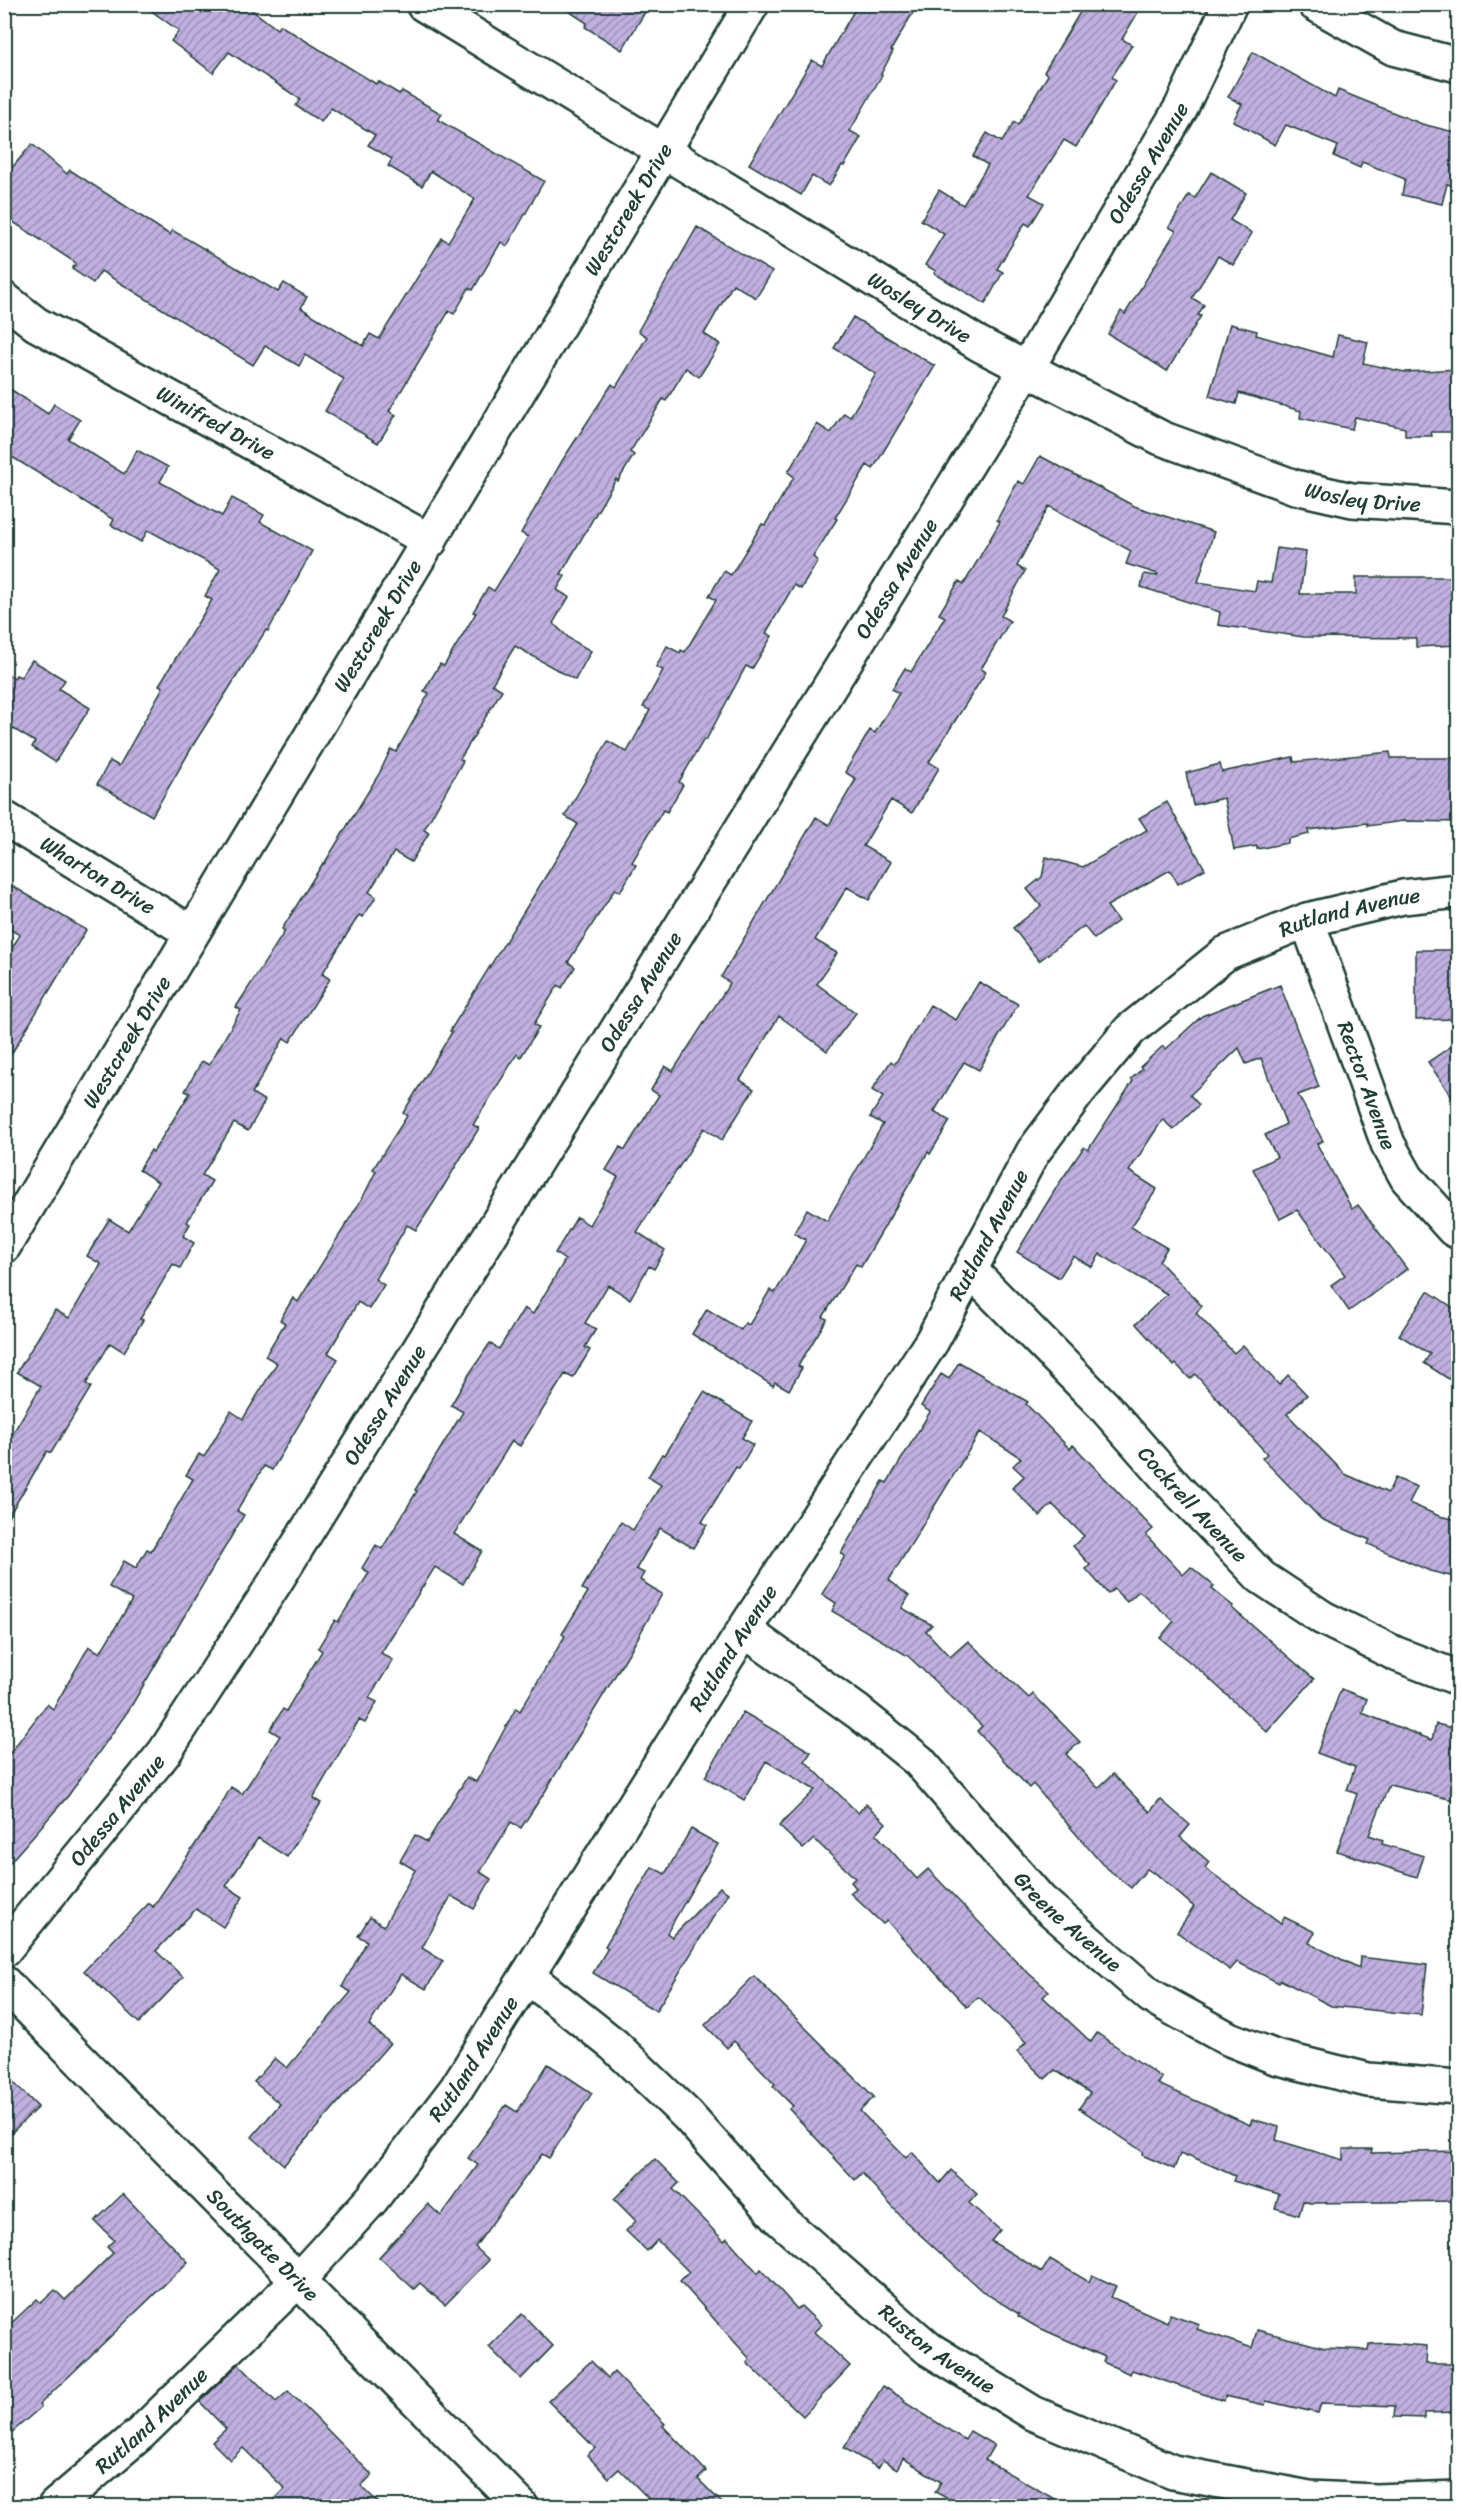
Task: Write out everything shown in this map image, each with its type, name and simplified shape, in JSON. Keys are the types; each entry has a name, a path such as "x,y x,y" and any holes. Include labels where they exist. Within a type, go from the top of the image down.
{"street":[{"name":"Wosley Drive","path":"423,4 979,344 1161,438 1295,487 1352,500 1458,507"},
{"name":"Westcreek Drive","path":"4,1246 752,4"},
{"name":"Odessa Avenue","path":"4,1950 164,1753 274,1584 1027,368 1181,108 1230,4"},
{"path":"1315,4 1394,48 1458,65"},
{"name":"Winifred Drive","path":"4,299 36,324 430,541"},
{"name":"Wharton Drive","path":"4,818 192,933"},
{"name":"Rutland Avenue","path":"55,2506 141,2433 298,2280 372,2199 442,2108 744,1630 932,1341 1033,1152 1078,1092 1130,1030 1226,953 1307,920 1403,897 1458,891"},
{"name":"Rector Avenue","path":"1307,920 1388,1144 1407,1178 1458,1232"},
{"name":"Cockrell Avenue","path":"971,1271 1103,1405 1176,1488 1261,1577 1323,1618 1396,1654 1458,1678"},
{"name":"Greene Avenue","path":"744,1630 858,1712 919,1761 1040,1900 1151,1996 1227,2038 1275,2057 1368,2080 1458,2087"},
{"name":"Ruston Avenue","path":"527,1976 614,2045 687,2115 782,2221 921,2342 1033,2413 1173,2472 1309,2498 1376,2501 1458,2498"},
{"name":"Southgate Drive","path":"4,1983 521,2506"}],"building":[{"path":"142,4 244,4 277,29 280,25 376,84 378,81 399,94 402,91 442,114 438,120 544,181 507,246 501,242 473,290 469,288 454,314 449,311 389,411 396,415 378,443 325,411 344,379 305,355 299,366 265,346 253,365 101,271 93,283 72,269 76,263 4,216 4,177 32,144 67,174 70,170 170,235 172,230 278,292 284,283 307,297 301,308 363,346 370,334 379,339 442,238 448,242 475,199 431,171 422,186 388,166 392,159 368,145 375,135 331,108 321,122 296,106 300,99 229,52 213,73 171,41 179,31"},
{"path":"558,4 650,4 622,50 585,27 587,23"},
{"path":"858,4 918,4 891,50 893,51 882,75 850,131 861,137 844,166 842,165 829,186 812,176 801,195 749,164 812,60 822,66"},
{"path":"1085,4 1143,4 1122,39 1132,45 1112,77 1116,80 1090,124 1076,147 1064,140 1029,195 1044,203 1030,226 1025,223 997,269 1003,272 985,304 934,273 936,271 925,265 944,234 921,220 939,190 963,205 988,165 973,156 987,133 1002,142 1014,122 1018,125 1048,75 1044,72"},
{"path":"1253,52 1335,98 1338,90 1422,124 1458,133 1458,187 1447,184 1442,204 1402,195 1405,179 1362,162 1360,168 1334,156 1338,146 1286,125 1275,145 1233,121 1242,104 1228,97"},
{"path":"1211,172 1246,193 1230,220 1252,233 1233,265 1218,256 1192,298 1204,305 1198,315 1201,316 1167,371 1108,334 1121,311 1125,314 1176,231 1169,227 1189,195 1195,198"},
{"path":"697,227 772,272 756,298 733,284 704,334 720,344 699,377 686,368 666,401 663,399 630,452 634,455 618,481 616,479 561,574 565,576 557,590 569,597 553,623 570,639 591,651 575,680 515,646 492,684 502,690 460,759 463,761 424,830 429,833 411,862 394,852 369,892 376,897 363,917 359,915 322,974 330,979 290,1042 284,1038 252,1093 265,1101 248,1131 234,1123 202,1175 212,1181 187,1222 190,1224 183,1236 194,1243 180,1268 173,1264 140,1319 143,1320 124,1352 110,1343 86,1384 91,1387 51,1453 47,1451 4,1524 4,1448 41,1386 17,1372 55,1310 69,1318 101,1264 87,1256 109,1219 128,1231 158,1182 139,1170 190,1093 185,1091 202,1061 209,1065 241,1010 236,1007 285,931 282,929 379,774 391,749 396,752 429,693 424,691 440,664 444,666 476,613 473,612 488,587 494,591 528,537 521,533 562,461 612,384 616,387 647,337 638,331"},
{"path":"853,317 935,366 873,469 867,465 835,518 837,519 813,557 818,561 801,589 794,585 766,633 772,636 752,669 746,666 706,740 704,739 679,782 683,785 667,812 663,810 632,862 636,865 620,892 615,889 568,962 575,967 562,988 558,985 534,1024 539,1027 521,1057 517,1054 473,1125 479,1128 434,1202 416,1230 407,1225 375,1279 384,1285 369,1309 358,1302 328,1353 338,1359 272,1470 264,1466 237,1511 244,1515 130,1708 68,1796 4,1869 4,1761 47,1704 53,1709 89,1646 100,1653 132,1600 109,1587 124,1561 136,1568 147,1549 151,1551 193,1479 186,1475 199,1454 204,1457 231,1411 243,1419 277,1363 265,1356 285,1323 280,1320 293,1298 298,1302 363,1197 376,1171 373,1169 407,1116 403,1113 452,1032 450,1031 578,824 565,816 608,741 627,752 650,710 643,707 663,670 656,667 667,646 680,653 681,650 685,652 716,600 709,596 724,571 731,575 762,524 765,525 794,477 788,472 817,424 831,433 844,413 850,417 876,374 834,348"},
{"path":"1230,324 1257,331 1256,335 1333,357 1338,335 1368,342 1363,363 1405,372 1458,369 1458,432 1431,432 1432,436 1405,436 1405,428 1355,417 1352,429 1300,418 1301,411 1239,393 1236,404 1209,396"},
{"path":"4,385 48,414 54,404 80,420 68,439 124,474 137,450 168,467 160,482 222,516 232,498 264,515 260,522 312,551 268,631 266,630 195,742 152,816 97,784 110,761 119,766 163,687 159,685 212,600 205,596 220,569 148,530 141,542 111,525 114,520 4,452"},
{"path":"1040,456 1134,506 1214,532 1198,582 1255,591 1257,581 1271,583 1277,548 1306,552 1300,594 1356,594 1356,577 1458,577 1458,645 1416,647 1416,638 1304,637 1218,625 1220,612 1141,587 1144,574 1157,576 1158,574 1126,564 1131,551 1049,506 1017,566 1025,571 1001,616 1010,621 981,669 986,672 929,762 939,768 912,813 891,800 863,846 891,862 869,900 847,887 815,940 837,953 817,984 856,1013 827,1051 779,1016 740,1080 754,1089 722,1140 704,1128 637,1232 665,1250 654,1269 649,1266 630,1299 608,1285 585,1323 596,1329 585,1347 590,1350 573,1378 565,1374 520,1446 512,1441 454,1534 482,1551 463,1584 435,1567 381,1653 393,1660 369,1698 377,1702 365,1723 359,1720 313,1798 321,1803 287,1857 258,1838 226,1886 243,1897 223,1927 196,1909 156,1951 183,1977 139,2023 84,1971 149,1903 153,1907 217,1812 231,1787 242,1794 280,1736 270,1730 283,1709 286,1711 322,1651 318,1648 335,1620 338,1622 369,1573 362,1568 376,1545 382,1549 463,1412 451,1405 468,1376 490,1343 499,1349 524,1308 533,1314 565,1260 555,1253 577,1217 589,1225 618,1177 606,1170 620,1147 625,1150 659,1095 651,1090 665,1066 673,1071 730,983 721,977 816,817 829,825 856,779 845,772 870,730 875,733 899,693 892,689 905,668 911,672 945,617 939,614 959,581 964,584 1000,522 997,520 1018,481 1024,484"},
{"path":"32,660 65,680 59,689 90,708 55,762 32,747 35,742 4,723 4,672 14,678 16,675 21,677"},
{"path":"1390,752 1391,758 1458,758 1458,822 1403,821 1308,830 1309,834 1288,839 1288,843 1257,849 1257,846 1234,850 1224,798 1193,805 1186,773 1220,764 1222,772 1293,757 1294,762"},
{"path":"1167,802 1205,869 1178,884 1170,870 1107,906 1118,921 1094,939 1084,926 1039,961 1013,928 1041,906 1027,889 1042,877 1046,857 1083,867 1147,830 1139,818"},
{"path":"4,881 86,930 4,1066 4,961 20,935 4,926"},
{"path":"1416,950 1458,950 1458,1019 1416,1020"},
{"path":"979,982 1018,1004 979,1070 964,1062 934,1112 950,1121 930,1154 928,1152 861,1267 856,1264 823,1317 827,1319 798,1366 802,1368 789,1390 775,1382 773,1386 692,1334 707,1309 741,1330 745,1323 749,1325 770,1290 775,1293 806,1240 794,1233 807,1209 827,1221 883,1124 870,1117 883,1097 872,1090 891,1061 895,1064 930,1005 956,1020"},
{"path":"1280,985 1319,1087 1298,1095 1323,1141 1317,1144 1352,1209 1358,1205 1407,1269 1349,1311 1331,1285 1345,1275 1297,1210 1280,1219 1253,1169 1277,1157 1265,1135 1286,1124 1261,1058 1246,1064 1239,1048 1190,1095 1199,1105 1173,1130 1163,1119 1129,1171 1157,1189 1131,1227 1167,1248 1159,1261 1202,1306 1196,1313 1234,1353 1243,1345 1279,1385 1288,1375 1307,1395 1287,1414 1345,1474 1388,1493 1395,1478 1417,1487 1409,1503 1439,1516 1458,1520 1458,1578 1430,1571 1368,1544 1370,1540 1321,1519 1262,1458 1267,1454 1195,1374 1190,1379 1176,1364 1174,1366 1136,1324 1167,1294 1100,1254 1092,1267 1073,1256 1059,1278 1017,1252 1058,1185 1084,1147 1088,1150 1133,1081 1131,1079 1142,1069 1140,1067 1163,1046 1166,1049 1202,1016"},
{"path":"1458,1042 1458,1106 1428,1062"},
{"path":"1428,1291 1458,1311 1458,1385 1424,1363 1430,1354 1399,1335"},
{"path":"959,1362 1028,1402 1026,1404 1070,1449 1073,1445 1153,1529 1146,1535 1183,1575 1191,1567 1214,1586 1212,1589 1233,1606 1232,1608 1314,1679 1267,1732 1203,1673 1160,1638 1174,1621 1139,1591 1127,1602 1114,1589 1108,1594 1086,1569 1090,1565 1073,1546 1084,1536 1052,1504 1040,1516 1012,1488 1024,1476 1013,1466 1021,1458 980,1432 889,1580 909,1596 902,1608 932,1625 926,1631 950,1657 968,1641 1029,1698 1033,1694 1080,1742 1066,1754 1098,1788 1113,1774 1150,1812 1160,1799 1190,1825 1180,1837 1209,1862 1205,1868 1281,1923 1284,1917 1315,1932 1309,1943 1359,1968 1360,1957 1427,1965 1421,2015 1331,2006 1281,1980 1279,1983 1237,1962 1230,1970 1177,1932 1194,1907 1154,1872 1147,1869 1131,1888 1102,1864 1033,1784 1029,1788 977,1731 982,1726 908,1656 832,1611 836,1603 822,1594 845,1556 841,1553 883,1481 887,1483 930,1412 921,1406 941,1374 949,1379"},
{"path":"704,1392 752,1421 742,1438 753,1445 739,1469 736,1467 702,1522 707,1525 693,1548 660,1528 636,1569 644,1573 640,1580 662,1594 636,1641 521,1828 511,1822 480,1872 491,1879 474,1909 451,1896 422,1948 443,1961 426,1989 401,1974 369,2025 390,2043 284,2165 252,2137 280,2104 254,2082 275,2058 287,2068 351,1992 342,1987 367,1941 358,1936 370,1917 384,1926 415,1870 400,1861 415,1835 427,1842 467,1777 476,1782 516,1708 520,1711 565,1636 562,1634 588,1592 582,1589 621,1522 633,1530 661,1485 648,1477 662,1454 665,1455"},
{"path":"1341,1689 1367,1699 1362,1713 1432,1740 1436,1724 1458,1729 1458,1801 1389,1785 1369,1835 1383,1840 1382,1844 1424,1856 1417,1877 1337,1851 1357,1794 1347,1790 1355,1767 1317,1753"},
{"path":"743,1712 811,1752 805,1761 858,1813 866,1804 886,1823 876,1834 917,1879 928,1869 1026,1971 1049,1991 1043,1997 1091,2042 1097,2033 1162,2078 1158,2084 1250,2125 1252,2119 1279,2127 1276,2140 1343,2160 1343,2149 1372,2149 1371,2153 1458,2151 1458,2201 1310,2203 1303,2201 1299,2215 1275,2208 1279,2194 1233,2181 1235,2176 1188,2155 1187,2157 1180,2154 1174,2169 1142,2155 1143,2152 1079,2108 1090,2093 1055,2070 1045,2079 1017,2052 1026,2042 980,1998 978,1997 967,2007 887,1921 883,1924 850,1893 856,1888 851,1882 855,1878 814,1839 803,1849 779,1826 815,1790 766,1761 744,1800 705,1777"},
{"path":"691,1829 718,1844 667,1933 672,1937 720,1887 728,1893 656,2011 593,1973 608,1948 605,1946 652,1867 665,1874"},
{"path":"754,1976 874,2097 860,2111 906,2158 912,2152 940,2183 951,2170 977,2194 969,2203 1000,2230 991,2241 1042,2272 1050,2259 1089,2282 1092,2275 1116,2286 1111,2297 1167,2322 1170,2314 1199,2324 1197,2329 1252,2348 1257,2330 1325,2348 1369,2350 1370,2344 1387,2343 1427,2346 1426,2364 1458,2364 1458,2412 1424,2413 1424,2418 1394,2417 1395,2406 1321,2403 1318,2413 1266,2401 1265,2405 1225,2396 1224,2401 1132,2370 1130,2374 1103,2362 1105,2357 1018,2316 1019,2314 982,2291 905,2221 862,2173 855,2180 789,2109 793,2106 734,2041 727,2048 705,2025"},
{"path":"548,2064 592,2093 549,2158 542,2154 475,2247 489,2260 445,2305 420,2283 414,2289 379,2257 428,2204 441,2216 478,2165 468,2158 506,2105 517,2112"},
{"path":"4,2073 38,2107 4,2140"},
{"path":"655,2159 679,2183 673,2189 724,2241 727,2238 758,2273 761,2269 797,2309 801,2306 821,2325 814,2332 850,2366 803,2416 747,2363 750,2359 680,2281 689,2272 657,2240 647,2251 626,2231 636,2221 614,2199"},
{"path":"123,2194 188,2262 39,2405 41,2407 4,2439 4,2330 37,2299 41,2303 55,2290 65,2300 113,2253 107,2247 114,2240 95,2221"},
{"path":"522,2314 553,2346 521,2379 489,2347"},
{"path":"591,2361 608,2378 614,2372 665,2424 663,2426 706,2471 698,2479 725,2506 656,2506 619,2469 609,2478 587,2455 595,2448 548,2401"},
{"path":"239,2364 276,2402 288,2391 313,2415 372,2475 361,2486 382,2506 268,2506 285,2489 243,2448 230,2460 212,2442 226,2429 200,2402"},
{"path":"883,2386 905,2400 904,2402 965,2440 970,2431 994,2445 985,2460 1067,2506 962,2506 935,2492 941,2482 903,2458 897,2469 883,2460 878,2468 844,2448"}]}
